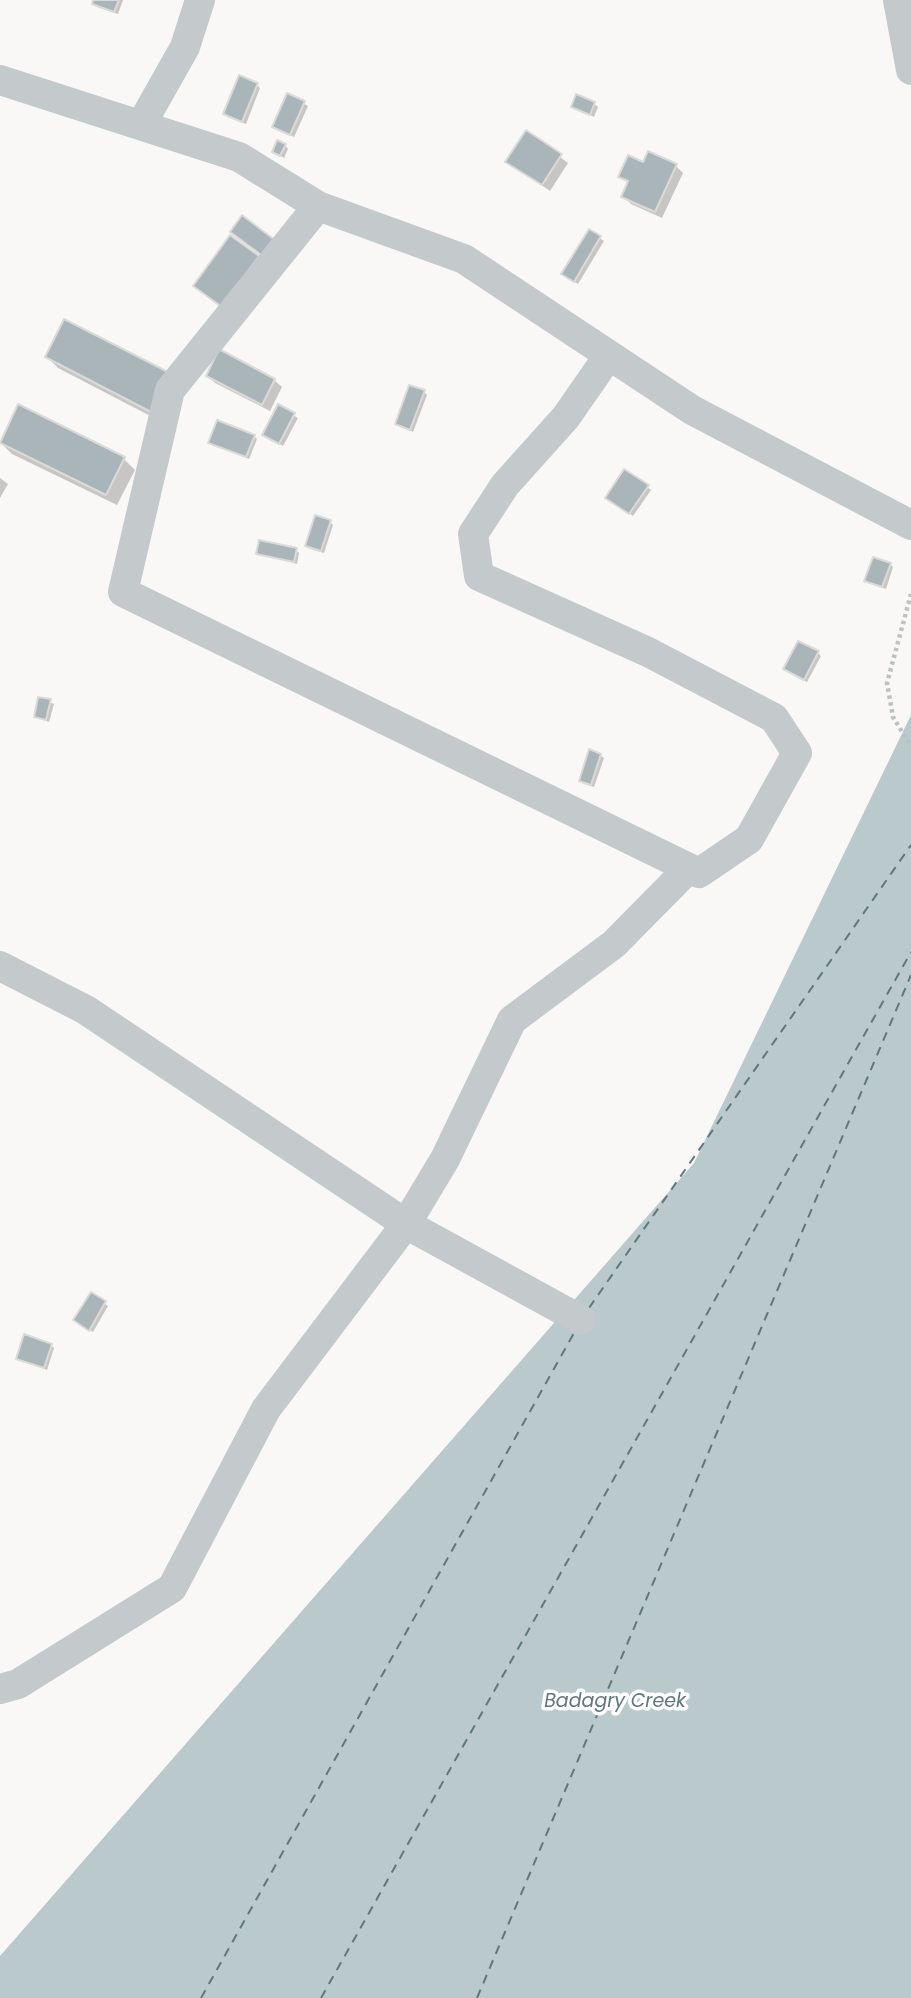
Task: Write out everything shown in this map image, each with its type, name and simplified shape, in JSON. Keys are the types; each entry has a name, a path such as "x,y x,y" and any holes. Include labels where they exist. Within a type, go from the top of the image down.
{"street":[{"path":"141,125 184,47 200,0"},
{"path":"898,0 911,70"},
{"path":"0,80 239,157 318,206 464,259 692,410 911,525"},
{"path":"318,206 170,390 123,592 699,873 749,839 797,753 774,718 648,652 479,576 473,534 505,485 566,417 609,355"},
{"path":"0,1689 18,1684 173,1588 266,1409 406,1224 445,1159 512,1020 614,944 688,868"},
{"path":"0,966 86,1010 406,1224 581,1320"}],"path":[{"path":"909,743 893,717 887,683 911,594"}],"water":[{"name":"Badagry Creek","path":"911,715 911,1998 0,1998 0,1956 694,1163"}],"building":[{"path":"93,0 119,0 114,12 92,4"},
{"path":"239,75 258,83 242,122 223,114"},
{"path":"287,93 305,101 290,135 272,127"},
{"path":"576,94 595,102 590,115 571,107"},
{"path":"526,130 562,154 542,185 505,162"},
{"path":"277,140 286,144 280,156 272,152"},
{"path":"648,151 677,164 655,212 621,197 628,181 618,177 628,155 643,162"},
{"path":"242,215 276,241 264,257 230,232"},
{"path":"589,229 601,236 574,282 561,274"},
{"path":"230,235 259,256 222,307 193,286"},
{"path":"64,319 170,373 151,412 45,357"},
{"path":"219,349 275,379 262,405 206,376"},
{"path":"409,385 425,390 410,430 395,424"},
{"path":"18,404 125,457 106,495 0,443"},
{"path":"278,404 295,413 279,444 262,435"},
{"path":"217,420 255,435 246,457 208,443"},
{"path":"624,469 649,485 629,514 605,498"},
{"path":"315,515 331,520 321,551 305,546"},
{"path":"259,540 297,548 294,562 256,554"},
{"path":"873,557 891,563 882,587 864,581"},
{"path":"798,641 819,651 804,680 783,669"},
{"path":"38,697 51,699 46,720 34,717"},
{"path":"589,749 601,754 591,785 579,781"},
{"path":"91,1292 106,1301 89,1331 73,1320"},
{"path":"24,1334 52,1344 44,1368 16,1359"}],"ferry route":[{"path":"589,1308 911,845"},
{"path":"321,1998 911,952"},
{"path":"477,1998 911,975"},
{"path":"201,1998 574,1333"}]}
